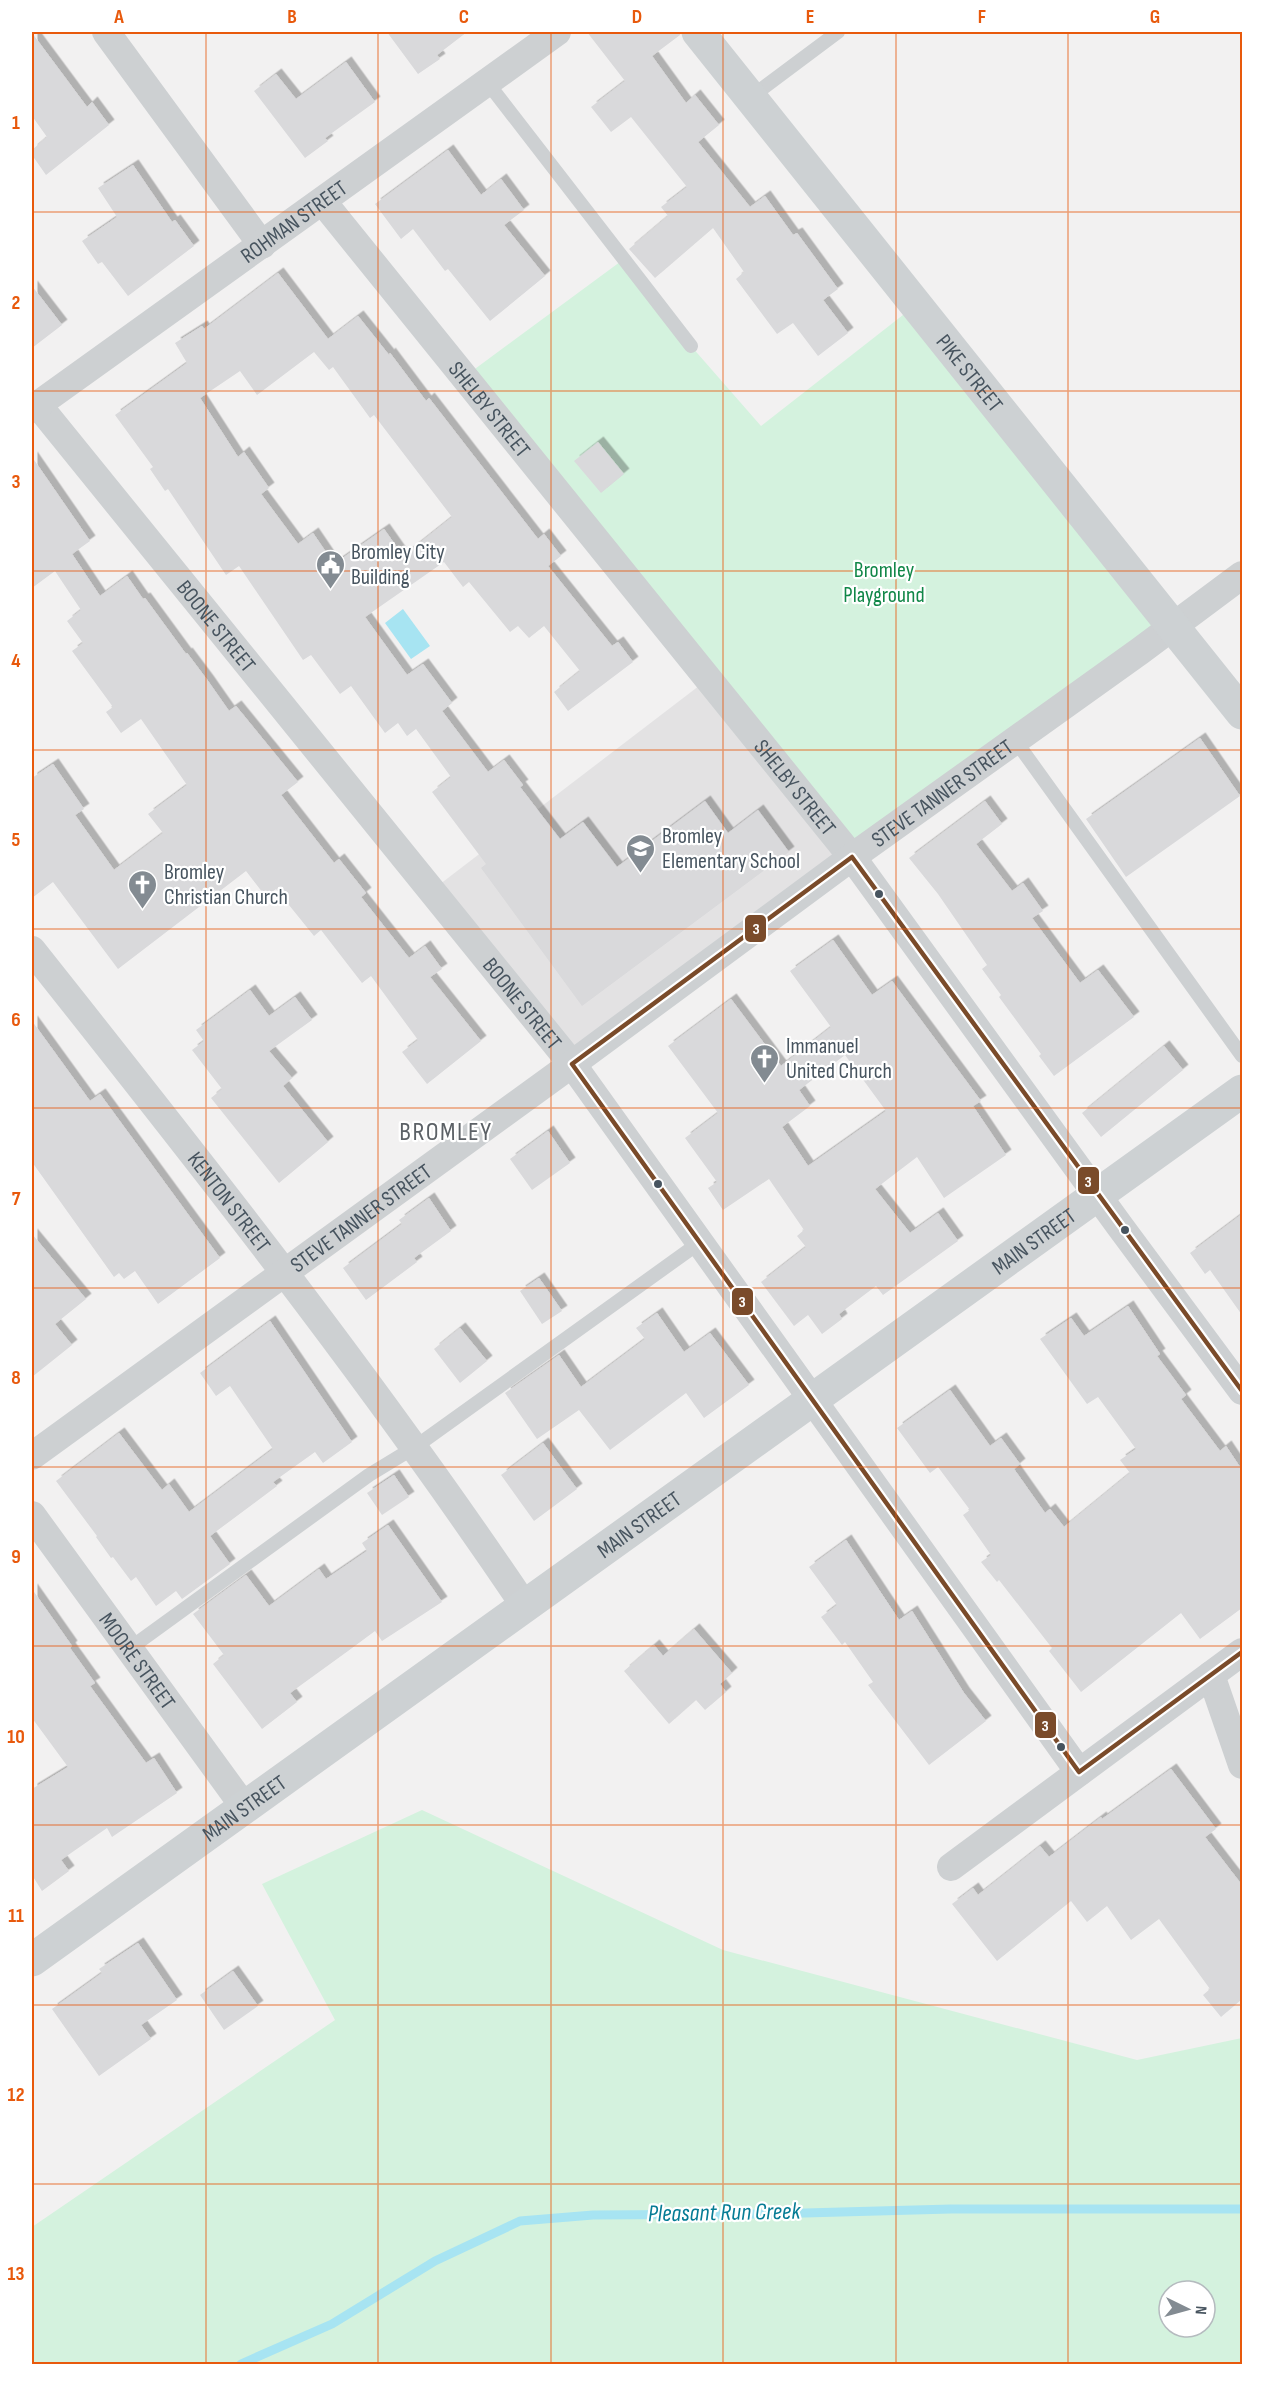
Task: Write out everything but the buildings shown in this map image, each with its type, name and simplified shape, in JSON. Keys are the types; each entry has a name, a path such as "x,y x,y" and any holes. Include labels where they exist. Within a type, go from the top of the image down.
{"street":[{"path":"106,32 262,245"},
{"name":"ROHMAN STREET","path":"35,407 557,32"},
{"name":"PIKE STREET","path":"698,32 1242,713"},
{"name":"SHELBY STREET","path":"323,202 852,857 1242,1391"},
{"name":"BOONE STREET","path":"35,407 572,1064 1079,1772"},
{"name":"STEVE TANNER STREET","path":"32,1456 572,1064 852,857 1174,627 1242,575"},
{"name":"KENTON STREET","path":"32,950 285,1272 415,1447 524,1605"},
{"name":"MAIN STREET","path":"33,1957 245,1808 524,1605 1242,1091"},
{"name":"MOORE STREET","path":"32,1515 245,1808"},
{"path":"951,1867 1242,1652"},
{"path":"1211,1675 1242,1765"}],"lane":[{"path":"751,97 838,32"},
{"path":"487,82 691,346"},
{"path":"1015,740 1242,1056"},
{"path":"129,1649 369,1476 415,1447 699,1244"}],"shaded area":[{"name":"Bromley Elementary School","path":"708,679 852,857 572,1064 431,891"}],"green space":[{"name":"Bromley Playground","path":"624,259 691,346 761,426 917,304 1174,627 852,857 464,377"},
{"path":"422,1810 723,1950 1137,2060 1242,2038 1242,2364 32,2364 32,2227 335,2020 262,1884"}],"water":[{"path":"403,609 430,646 411,659 385,623"}],"waterway":[{"name":"Pleasant Run Creek","path":"241,2364 332,2324 435,2261 520,2221 593,2215 768,2214 951,2209 1242,2209"}],"transit line":[{"name":"3","path":"1242,1391 852,857 572,1064 1079,1772 1242,1652"}],"place":[{"name":"Bromley City Building","path":"330,590"},
{"name":"Bromley Elementary School","path":"641,874"},
{"name":"Bromley Christian Church","path":"143,910"},
{"name":"Immanuel United Church","path":"765,1084"}],"district":[{"name":"BROMLEY","path":"446,1131"}]}
